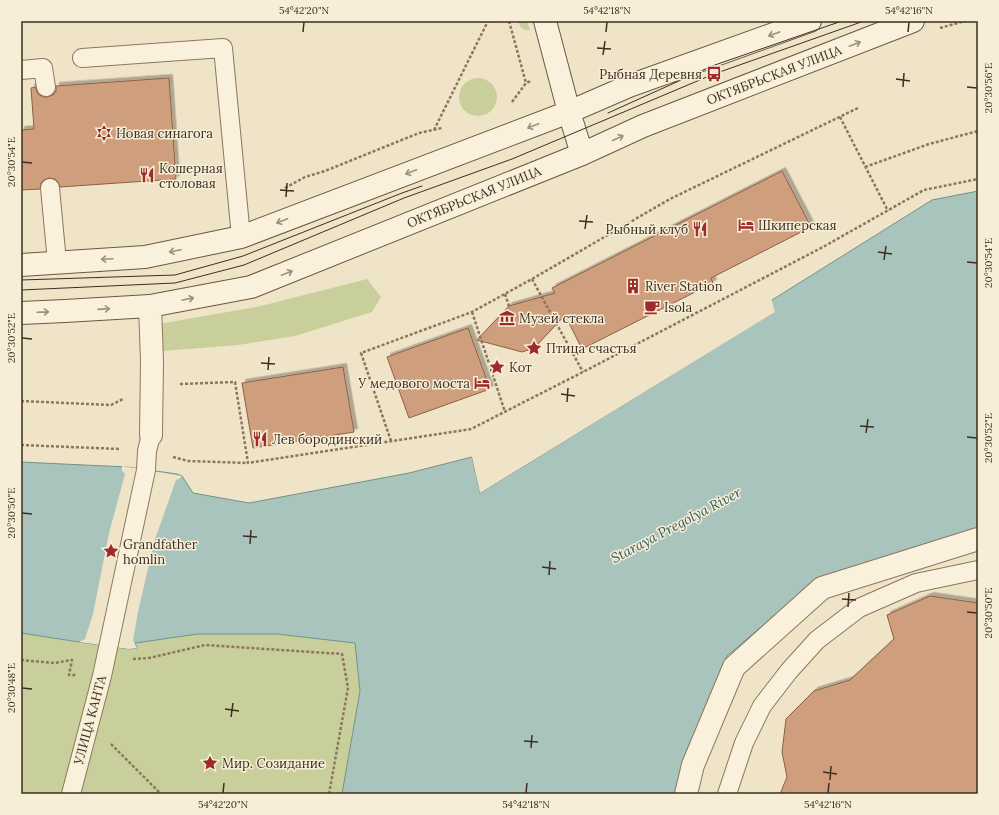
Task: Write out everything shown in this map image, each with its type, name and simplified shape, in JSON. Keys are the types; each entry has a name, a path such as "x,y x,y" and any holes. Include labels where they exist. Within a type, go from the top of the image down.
{"main road":[{"path":"545,21 569,112 582,154"},
{"path":"21,265 146,257 241,237 569,112 629,86 810,21"},
{"name":"ОКТЯБРЬСКАЯ УЛИЦА","path":"21,313 150,306 251,287 582,154 643,126 913,21"},
{"path":"149,443 152,384 150,306"},
{"path":"686,794 693,765 734,667 822,588 978,539"}],"lane":[{"path":"82,58 223,48 241,237"},
{"path":"21,70 43,68 46,87"},
{"path":"50,188 57,262"},
{"name":"УЛИЦА КАНТА","path":"71,794 102,676 146,470 149,443"},
{"path":"727,794 744,743 762,706 789,671 817,640 859,608 916,583 978,570"}],"path":[{"path":"434,130 488,21"},
{"path":"509,21 526,83"},
{"path":"509,106 526,83 558,68"},
{"path":"391,441 361,353 472,312 670,199 858,108"},
{"path":"840,117 888,210"},
{"path":"282,190 305,177 325,171 419,133 445,128"},
{"path":"866,167 929,144 978,131"},
{"path":"149,443 188,461 248,463 471,429 823,247 924,190 978,179"},
{"path":"532,279 583,372"},
{"path":"505,294 510,306"},
{"path":"472,312 505,412"},
{"path":"21,401 111,406 152,384 235,382 248,463"},
{"path":"21,445 127,450"},
{"path":"128,660 149,658 205,645 342,654 348,688 329,794"},
{"path":"21,660 54,663 72,660 69,675"},
{"path":"90,722 161,794"}],"green space":[{"path":"518,21 527,21 530,30 521,28"},
{"path":"474,78 482,78 492,83 496,90 496,104 492,111 482,116 474,116 464,111 462,108 459,101 459,93 464,83 467,81"},
{"path":"367,279 381,297 372,312 295,336 238,345 163,351 159,324 261,306"},
{"path":"21,633 79,642 134,643 198,634 277,634 355,643 360,691 342,794 21,794"}],"water":[{"name":"Staraya Pregolya River","path":"978,191 978,529 816,580 727,656 685,759 677,794 342,794 360,691 355,643 277,634 198,634 135,643 137,648 129,649 21,633 21,462 127,467 177,474 182,476 193,493 249,503 409,473 472,457 480,493 774,312 772,300 932,200"}],"pier":[{"path":"772,300 775,312 480,493 472,457 474,456 481,490 772,311 770,301"},
{"path":"122,466 182,476 176,480 154,542 133,640 137,648 129,649 79,642 85,639 93,614 109,533 125,474 122,471"}],"building":[{"name":"Новая синагога","path":"169,78 176,179 60,187 55,179 49,178 41,183 40,189 21,190 21,130 34,129 31,88 35,87 38,94 43,97 47,97 53,95 56,91 56,86"},
{"path":"782,171 811,227 711,278 713,283 582,349 565,315 534,348 522,352 477,340 509,306 555,293 552,288"},
{"path":"468,328 490,389 409,418 387,357"},
{"path":"343,367 354,432 253,448 242,383"},
{"path":"930,596 978,603 978,794 780,794 787,777 782,752 786,719 814,691 850,680 894,639 887,615"}],"tram line":[{"path":"608,113 712,66 842,21"},
{"path":"21,290 175,283 244,265 404,198 512,159 714,74 864,21"},
{"path":"21,280 175,275 243,256 422,186"}],"place":[{"name":"Рыбная Деревня","path":"714,74"},
{"name":"Новая синагога","path":"104,133"},
{"name":"Кошерная столовая","path":"147,175"},
{"name":"Шкиперская","path":"746,225"},
{"name":"Рыбный клуб","path":"700,229"},
{"name":"River Station","path":"633,286"},
{"name":"Isola","path":"652,307"},
{"name":"Музей стекла","path":"507,318"},
{"name":"Птица счастья","path":"534,348"},
{"name":"Кот","path":"497,367"},
{"name":"У медового моста","path":"482,383"},
{"name":"Лев бородинский","path":"260,439"},
{"name":"Grandfather homlin","path":"111,551"},
{"name":"Мир. Созидание","path":"210,763"}]}
